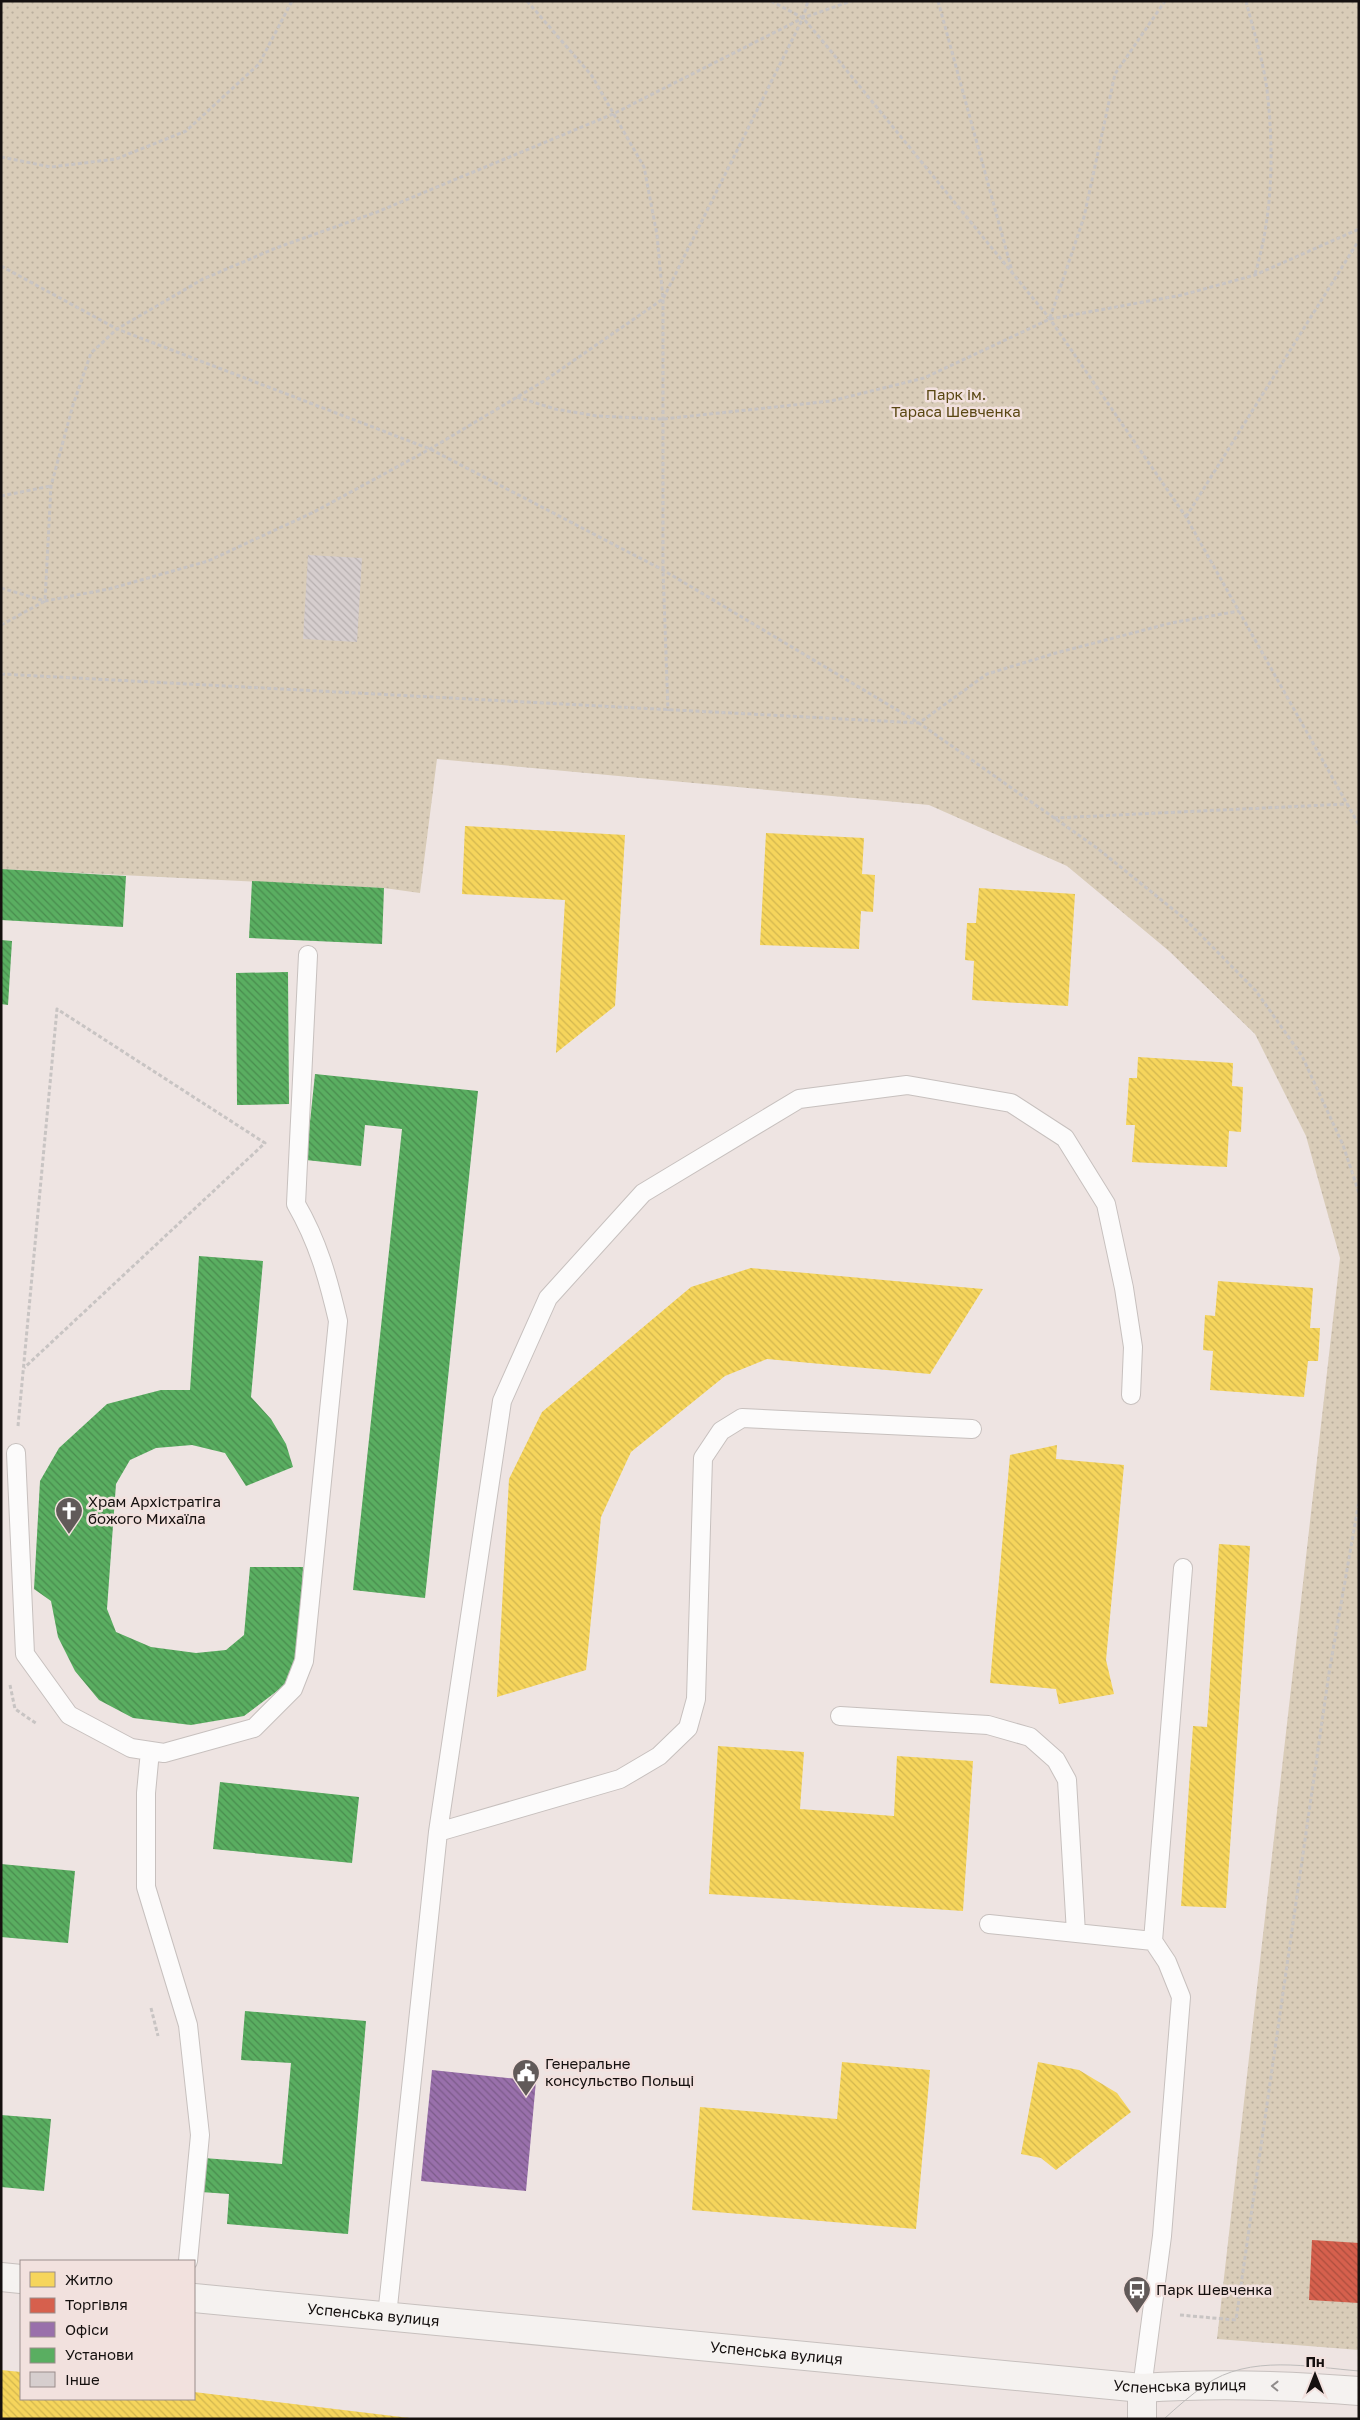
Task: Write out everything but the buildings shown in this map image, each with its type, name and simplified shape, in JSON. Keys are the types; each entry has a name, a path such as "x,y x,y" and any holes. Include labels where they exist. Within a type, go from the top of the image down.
{"street":[{"path":"1,2277 20,2279"},
{"name":"Успенська вулиця","path":"195,2298 1142,2388 1206,2384 1305,2386 1359,2391"},
{"path":"1142,2388 1142,2419"}],"lane":[{"path":"16,1453 25,1654 69,1715 131,1748 164,1753 254,1728 293,1689 304,1660 338,1321 329,1282 312,1232 296,1204 308,955"},
{"path":"387,2316 438,1832 502,1401 548,1298 643,1194 799,1099 907,1085 1011,1103 1065,1138 1106,1204 1124,1288 1133,1347 1132,1395"},
{"path":"438,1832 620,1779 659,1756 688,1728 696,1699 703,1458 721,1430 742,1418 972,1429"},
{"path":"1142,2388 1162,2236 1181,1997 1167,1962 1152,1941 1183,1568"},
{"path":"840,1716 988,1725 1030,1738 1056,1760 1067,1780 1076,1933"},
{"path":"150,1751 146,1793 146,1887 188,2025 200,2135 188,2260"},
{"path":"989,1924 1152,1941"}],"path":[{"path":"1,156 51,167 116,159 186,131 259,64 292,1"},
{"path":"527,1 592,76 644,166 657,235 664,299 664,570 668,711"},
{"path":"772,1 803,18 1050,319 1186,517 1359,825"},
{"path":"1,625 45,600 109,589 208,561 314,512 430,449 517,397 664,299 803,18 808,1"},
{"path":"45,600 51,486 73,405 91,353 117,329 203,279 276,248 377,212 613,114 803,18 851,1"},
{"path":"938,1 1012,273"},
{"path":"1050,319 1084,217 1115,74 1166,1"},
{"path":"1246,1 1268,97 1272,156 1265,236 1255,274"},
{"path":"517,397 555,409 597,416 664,419 831,401 924,378 1050,319 1182,295 1255,274 1359,230"},
{"path":"1186,517 1359,240"},
{"path":"1,266 117,329 430,449 664,570 919,723 1097,848 1185,919 1256,991 1302,1056 1343,1144 1359,1192"},
{"path":"1,496 51,486"},
{"path":"1,588 45,600"},
{"path":"1,674 919,723 987,674 1056,653 1171,623 1239,611"},
{"path":"1054,818 1347,804"},
{"path":"57,1008 265,1143 24,1368 26,1349 57,1008"},
{"path":"1153,2312 1236,2320 1327,1682 1359,1501"}],"green space":[{"name":"Парк ім. Тараса Шевченка","path":"1,1 1359,1 1359,2350 1217,2339 1340,1258 1306,1136 1255,1034 1169,951 1067,866 929,805 437,759 420,893 384,888 1,869"}],"tram line":[{"path":"1164,2419 1205,2385 1222,2375 1241,2369 1260,2366 1300,2365 1359,2371"}],"place":[{"name":"Храм Архістратіга божого Михаїла","path":"69,1535"},
{"name":"Генеральне консульство Польщі","path":"526,2097"},
{"name":"Парк Шевченка","path":"1137,2314"}]}
